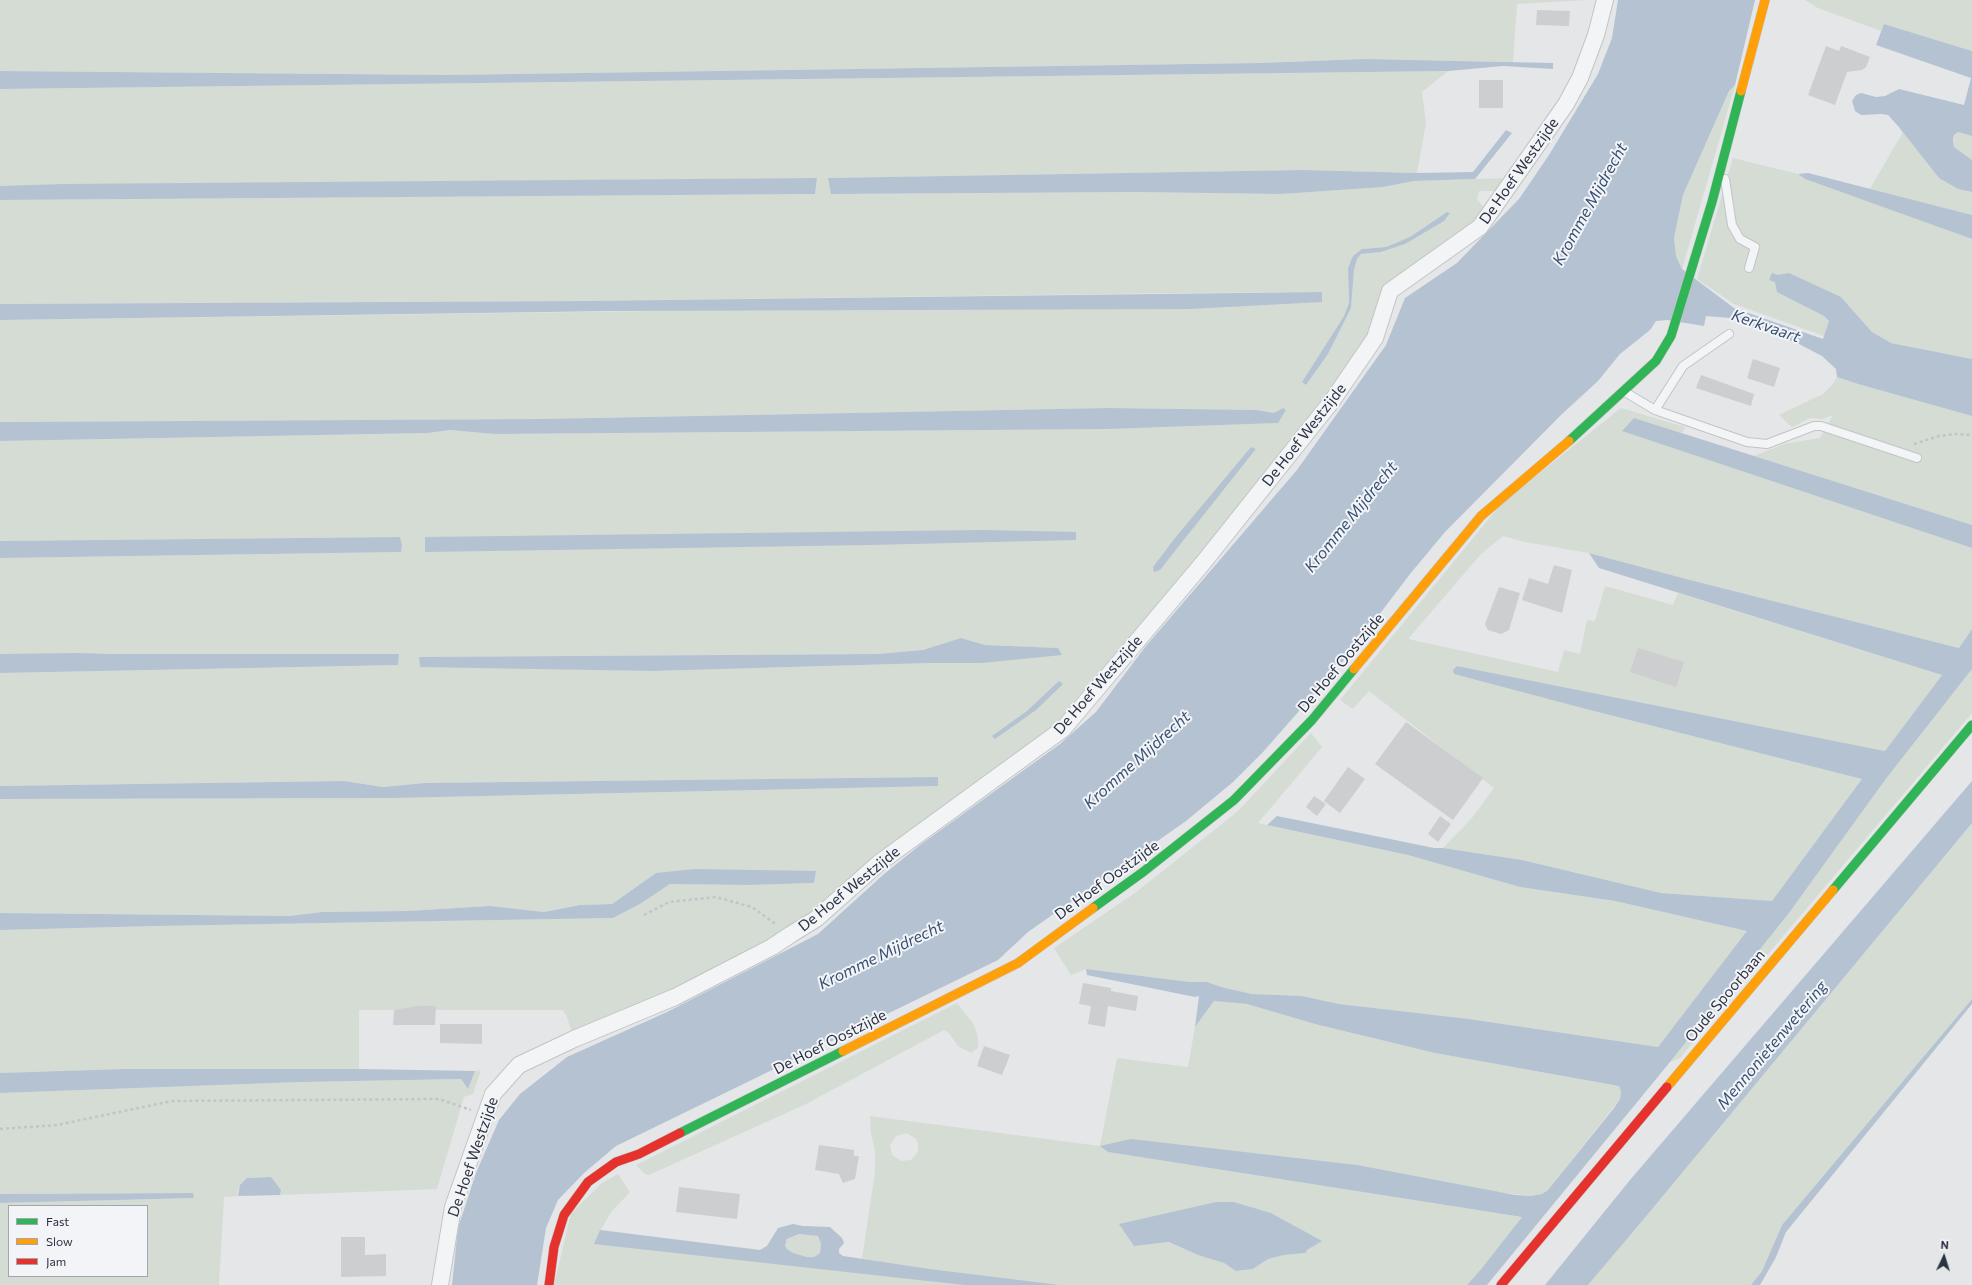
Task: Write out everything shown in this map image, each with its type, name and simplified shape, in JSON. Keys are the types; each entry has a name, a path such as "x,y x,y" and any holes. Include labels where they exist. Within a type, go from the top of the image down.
{"street":[{"name":"De Hoef Westzijde","path":"440,1285 453,1207 493,1094 519,1065 574,1039 675,997 772,947 816,919 879,863 1062,729 1203,563 1332,401 1375,338 1390,291 1480,227 1566,104 1580,78 1596,35 1605,0"},
{"path":"1623,391 1656,361 1672,336 1722,162 1765,0"},
{"name":"De Hoef Oostzijde","path":"549,1285 554,1248 564,1215 588,1182 616,1162 639,1154 1018,963 1143,872 1219,813 1234,800 1312,720 1481,516 1587,426 1623,391"},
{"name":"Oude Spoorbaan","path":"1501,1285 1972,725"}],"lane":[{"path":"1722,162 1732,226 1740,238 1755,247 1749,268"},
{"path":"1655,410 1683,366 1729,334"},
{"path":"1623,391 1655,410 1746,442 1767,444 1814,426 1821,426 1917,458"}],"path":[{"path":"1896,450 1939,436 1956,434 1972,435"},
{"path":"644,915 669,902 716,897 752,907 772,921"},
{"path":"0,1129 57,1125 172,1101 439,1099 454,1104"}],"shaded area":[{"path":"0,0 1587,0 1517,4 1513,62 1364,59 1261,63 447,75 0,71"},
{"path":"1805,0 1972,0 1972,51 1884,24 1881,31 1818,8"},
{"path":"1448,71 1422,92 1426,123 1417,173 1303,170 829,178 831,194 1135,192 1281,194 1383,187 1414,181 1509,178 1500,191 1479,191 1477,200 1485,208 1478,219 1387,285 1366,342 1311,423 1069,720 844,896 771,943 573,1036 567,1017 563,1010 359,1010 359,1069 123,1069 0,1073 0,930 613,918 640,904 670,884 748,885 814,883 656,873 612,904 580,905 544,912 490,906 408,911 322,912 289,916 0,913 0,799 394,798 937,786 938,777 425,783 383,787 344,781 0,786 0,673 398,665 399,654 0,654 0,558 400,552 402,545 399,537 0,541 0,441 428,433 450,430 494,434 1108,429 1277,423 1286,410 1283,408 1274,413 1257,410 1108,408 542,419 0,422 0,320 1322,302 1322,292 585,301 0,304 0,200 815,194 817,178 0,186 0,89","holes":["1447,212 1405,244 1381,252 1361,254 1357,259 1354,270 1351,308 1328,354 1306,385 1302,382 1344,316 1349,303 1348,268 1362,249 1386,247 1410,237","1251,447 1256,449 1160,570","961,638 985,645 1058,648 981,663 931,663 652,671 420,666 419,657 878,654 923,650"]},
{"path":"1735,85 1682,269 1676,256 1674,238 1683,195 1729,91"},
{"path":"1903,132 1939,178 1958,189 1972,192 1972,215 1870,189"},
{"path":"1958,132 1972,136 1972,160 1954,147 1954,135"},
{"path":"1733,158 1798,174 1805,179 1972,239 1972,359 1891,343 1872,332 1841,297 1775,282 1807,307 1824,316 1829,321 1824,336 1734,304 1697,279"},
{"path":"1837,377 1972,416 1972,525 1754,456 1784,444 1820,438 1833,415 1823,419 1810,418 1792,427 1779,415 1823,394 1833,384"},
{"path":"1621,408 1685,427 1682,433 1634,418 1623,431 1972,548 1972,629 1959,648 1589,553 1525,542 1503,536 1481,554 1408,639 1558,672 1564,650 1580,654 1587,620 1595,621 1605,586 1673,605 1678,593 1942,675 1885,751 1457,666 1453,670 1594,711 1863,779 1772,901 1661,893 1522,860 1443,848 1472,818 1494,788 1369,691 1353,709 1340,700 1501,504"},
{"path":"1972,669 1972,713 1680,1058 1670,1062 1789,913 1885,780"},
{"path":"1311,733 1322,747 1258,823 1408,855 1520,887 1615,901 1748,931 1658,1047 1469,1019 1339,1004 1302,996 1252,994 1221,987 1207,982 1190,982 1086,969 1071,975 1054,948 1135,893 1237,812"},
{"path":"1972,823 1972,999 1782,1225 1762,1271 1751,1285 1588,1285 1643,1220"},
{"path":"1214,1001 1247,1004 1315,1024 1435,1053 1619,1086 1621,1092 1620,1099 1548,1190 1542,1194 1531,1196 1101,1146 1108,1152 1522,1217 1467,1285 1060,1285 862,1259 875,1172 875,1151 871,1133 870,1116 1100,1146 1117,1058 1188,1067 1195,1027","holes":["906,1133 915,1138 918,1143 918,1152 911,1160 901,1161 892,1155 890,1145 896,1136","1216,1202 1234,1202 1271,1213 1321,1241 1307,1250 1306,1253 1284,1255 1268,1259 1253,1269 1241,1271 1233,1269 1224,1263 1198,1255 1169,1242 1134,1246 1199,1207"]},
{"path":"957,1003 974,1025 978,1037 978,1048 971,1053 958,1046 949,1033 944,1030 806,1104 649,1175 645,1174 636,1165"},
{"path":"479,1070 480,1073 473,1094 464,1097 437,1189 280,1195 281,1190 271,1177 247,1178 237,1192 238,1196 224,1197 219,1285 0,1285 0,1203 194,1198 192,1193 0,1194 0,1093 301,1082 461,1079 468,1089 475,1071"},
{"path":"618,1174 630,1192 611,1212 596,1238 964,1285 554,1285 571,1213 602,1183"},
{"path":"799,1234 818,1236 821,1244 820,1253 814,1257 807,1257 793,1253 787,1249 785,1243 788,1239"}],"water":[{"path":"1618,0 1755,0 1735,85 1729,91 1683,195 1674,238 1676,256 1682,269 1734,308 1823,339 1829,321 1824,316 1777,292 1775,282 1769,280 1772,273 1778,275 1789,273 1841,297 1872,332 1891,343 1972,359 1972,416 1837,377 1836,369 1822,356 1797,343 1730,318 1706,316 1704,326 1667,320 1656,321 1650,330 1620,354 1598,381 1562,414 1445,532 1410,574 1350,653 1263,752 1233,782 1186,821 1028,932 998,960 616,1146 584,1173 558,1200 546,1228 537,1285 452,1285 458,1228 476,1173 499,1120 520,1094 567,1057 667,1012 818,934 883,875 920,845 1060,744 1096,712 1146,646 1297,470 1386,345 1405,298 1457,263 1519,199 1549,155 1598,74 1612,38"},
{"path":"1884,24 1972,51 1972,136 1958,132 1954,135 1953,140 1954,147 1972,160 1972,192 1958,189 1939,178 1888,115 1861,115 1855,111 1852,101 1856,95 1861,93 1876,97 1885,96 1899,89 1964,105 1971,78 1876,45"},
{"path":"1364,59 1553,63 1553,69 1503,66 1448,71 0,89 0,71 447,75 1261,63"},
{"path":"1506,130 1512,133 1475,179 1414,181 1383,187 1281,194 1135,192 831,194 828,178 1303,170 1417,173 1473,172"},
{"path":"1808,173 1972,215 1972,239 1805,179 1798,174"},
{"path":"817,178 815,194 0,200 0,186 64,184"},
{"path":"1447,212 1450,213 1444,221 1405,244 1381,252 1361,254 1357,259 1354,270 1351,308 1328,354 1306,385 1302,382 1344,316 1349,303 1348,268 1353,256 1362,249 1386,247 1410,237"},
{"path":"1322,292 1322,302 1190,309 613,311 0,320 0,304 585,301"},
{"path":"1108,408 1257,410 1274,413 1283,408 1286,410 1278,423 1108,429 494,434 450,430 428,433 0,441 0,422 542,419"},
{"path":"1634,418 1972,525 1972,548 1622,431"},
{"path":"1251,447 1256,449 1160,570 1154,572 1153,567 1175,538"},
{"path":"984,530 1076,532 1076,540 870,545 425,552 425,537"},
{"path":"400,537 402,545 401,552 0,558 0,541"},
{"path":"1589,553 1959,648 1972,629 1972,669 1885,780 1789,913 1670,1062 1487,1285 1467,1285 1522,1217 1108,1152 1100,1146 1131,1139 1357,1165 1515,1195 1531,1196 1542,1194 1548,1190 1614,1108 1620,1099 1621,1092 1619,1086 1435,1053 1315,1024 1247,1004 1214,1001 1195,1027 1199,996 1195,997 1087,975 1086,969 1190,982 1207,982 1221,987 1252,994 1302,996 1339,1004 1469,1019 1658,1047 1747,931 1615,901 1520,887 1408,855 1267,825 1277,816 1434,848 1443,848 1522,860 1661,893 1772,901 1862,779 1454,674 1453,670 1457,666 1885,751 1942,675 1599,568"},
{"path":"961,638 985,645 1058,648 1062,655 981,663 931,663 652,671 420,667 419,657 878,654 923,650"},
{"path":"0,654 399,654 398,665 0,673"},
{"path":"1059,681 1063,684 1036,710 995,739 992,736 1027,711"},
{"path":"938,777 938,786 394,798 0,799 0,786 344,781 383,787 425,783"},
{"name":"Mennonietenwetering","path":"1972,781 1972,823 1588,1285 1545,1285 1630,1180"},
{"path":"695,869 816,871 814,883 748,885 670,884 640,904 613,918 0,930 0,913 289,916 322,912 408,911 490,906 544,912 580,905 612,904 656,873"},
{"path":"1972,999 1972,1004 1786,1232 1776,1257 1760,1285 1751,1285 1762,1271 1782,1225"},
{"path":"123,1069 359,1069 475,1071 468,1089 461,1079 301,1082 0,1093 0,1073"},
{"path":"271,1177 281,1190 280,1195 238,1196 240,1185 247,1178"},
{"path":"193,1193 194,1198 0,1203 0,1194"},
{"path":"1216,1202 1234,1202 1271,1213 1322,1241 1307,1250 1306,1253 1284,1255 1268,1259 1253,1269 1236,1271 1224,1263 1198,1255 1169,1242 1134,1246 1119,1224"},
{"path":"793,1224 830,1227 842,1238 844,1243 839,1249 839,1253 843,1256 930,1269 1060,1285 964,1285 594,1244 600,1230 760,1250 767,1246 778,1228","holes":["799,1234 818,1236 821,1244 820,1253 814,1257 807,1257 793,1253 787,1249 785,1245 787,1239"]}],"building":[{"path":"1537,10 1570,11 1569,26 1536,25"},
{"path":"1826,46 1839,51 1841,46 1870,57 1866,67 1862,70 1847,72 1835,105 1808,95"},
{"path":"1479,80 1503,80 1503,108 1479,108"},
{"path":"1753,359 1780,368 1774,387 1747,378"},
{"path":"1701,375 1754,394 1751,406 1696,388"},
{"path":"1554,565 1572,570 1562,613 1522,600 1529,578 1548,584"},
{"path":"1499,587 1520,593 1509,630 1501,634 1488,630 1485,624"},
{"path":"1638,648 1684,662 1676,687 1630,672"},
{"path":"1406,722 1483,778 1453,820 1375,764"},
{"path":"1348,767 1365,779 1340,813 1324,801"},
{"path":"1314,796 1326,804 1317,816 1306,807"},
{"path":"1440,816 1451,824 1438,842 1428,834"},
{"path":"1083,983 1111,988 1111,991 1138,996 1136,1011 1108,1006 1105,1027 1088,1024 1091,1006 1079,1004"},
{"path":"418,1006 436,1006 435,1025 393,1025 394,1010"},
{"path":"440,1024 482,1024 482,1044 440,1043"},
{"path":"984,1046 1010,1055 1002,1075 977,1066"},
{"path":"819,1145 854,1150 854,1156 859,1156 855,1179 843,1183 839,1174 815,1170"},
{"path":"679,1187 740,1194 737,1219 676,1212"},
{"path":"341,1237 365,1237 365,1255 386,1254 386,1276 341,1277"}],"traffic: fast":[{"path":"1569,441 1656,361 1671,336 1712,202 1741,91"},
{"path":"1093,908 1143,872 1234,800 1312,720 1354,669"},
{"path":"1833,890 1972,725"},
{"path":"680,1133 843,1051"}],"traffic: slow":[{"path":"1741,91 1765,0"},
{"path":"1354,669 1481,516 1569,441"},
{"path":"1667,1087 1833,890"},
{"path":"843,1051 1018,963 1093,908"}],"traffic: jam":[{"path":"1501,1285 1667,1087"},
{"path":"549,1285 554,1247 564,1215 588,1182 616,1162 639,1154 680,1133"}],"water label":[{"name":"Kromme Mijdrecht","path":"1590,204"},
{"name":"Kerkvaart","path":"1766,326"},
{"name":"Kromme Mijdrecht","path":"1351,517"},
{"name":"Kromme Mijdrecht","path":"1137,760"},
{"name":"Kromme Mijdrecht","path":"881,955"}]}
